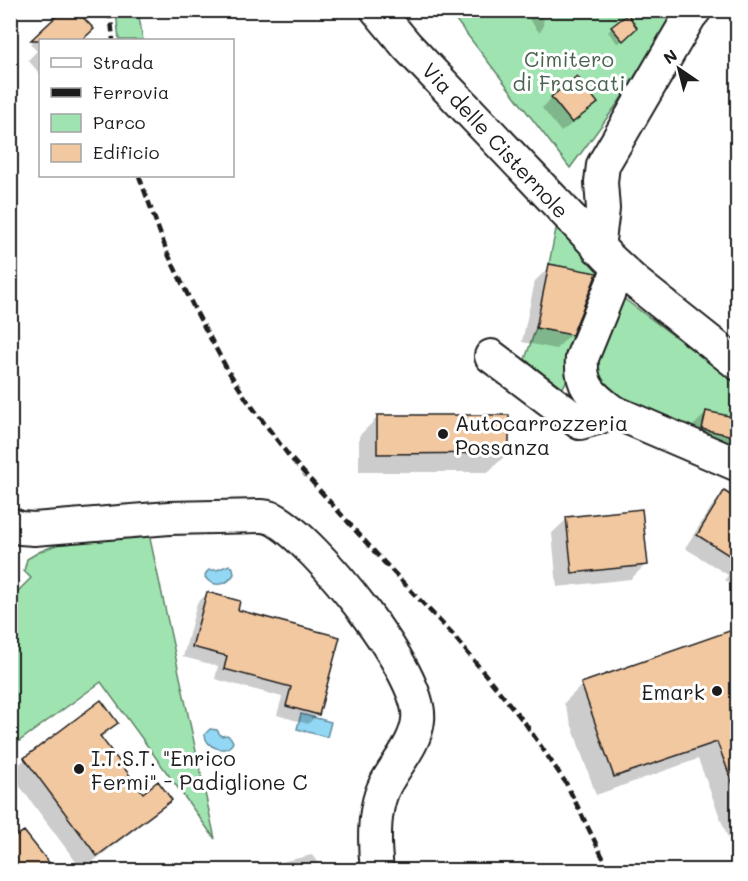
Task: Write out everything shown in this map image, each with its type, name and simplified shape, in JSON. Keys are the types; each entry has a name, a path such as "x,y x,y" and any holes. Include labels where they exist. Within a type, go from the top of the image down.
{"street":[{"name":"Via delle Cisternole","path":"377,10 407,46 608,257 738,364"},
{"path":"695,10 603,165 602,229 608,257 582,358 581,372 585,386 597,400 612,411 738,465"},
{"path":"491,356 580,423 612,411"},
{"path":"10,524 20,528 34,529 169,518 261,516 279,522 308,548 332,573 376,628 407,677 418,706 418,721 412,740 386,783 380,799 376,830 378,870"}],"green space":[{"path":"116,11 138,11 143,39 119,39"},
{"name":"Cimitero di Frascati","path":"449,11 679,11 663,31 618,103 570,168"},
{"path":"556,229 589,253 597,266 598,274 549,264"},
{"path":"623,298 737,383 737,453 625,404 603,384 597,374 596,357"},
{"path":"536,328 585,337 573,370 562,389 525,359"},
{"path":"149,534 215,839 101,682 11,747 11,598 31,578 24,571 27,559 58,544"}],"water":[{"path":"229,565 233,568 234,574 224,583 212,583 205,577 209,570 217,570"},
{"path":"301,714 331,722 327,737 297,729"},
{"path":"210,729 217,730 221,736 227,735 233,742 230,746 221,749 212,746 208,743 205,734"}],"building":[{"path":"63,10 76,10 94,29 83,39 31,40"},
{"path":"628,14 637,28 623,41 611,27"},
{"path":"577,76 598,103 572,123 551,97"},
{"path":"549,264 597,273 572,335 536,328"},
{"path":"706,411 738,418 738,437 702,429"},
{"name":"Autocarrozzeria Possanza","path":"377,415 509,415 509,453 377,454"},
{"path":"724,491 738,500 738,561 697,535"},
{"path":"642,509 648,565 572,573 566,517"},
{"path":"207,592 240,601 238,610 340,637 319,715 286,706 291,687 224,669 227,656 192,647"},
{"path":"738,628 738,792 736,792 717,742 614,777 581,683"},
{"name":"I.T.S.T. \"Enrico Fermi\" - Padiglione C","path":"101,700 118,723 100,736 143,793 158,781 172,800 97,856 24,758"},
{"path":"24,831 55,870 10,870 10,840"}],"railway":[{"path":"110,10 113,39"},
{"path":"139,177 167,252 194,308 227,369 247,400 289,456 453,635 525,723 566,783 609,870"}],"place":[{"name":"Autocarrozzeria Possanza","path":"443,434"},
{"name":"Emark","path":"717,691"},
{"name":"I.T.S.T. \"Enrico Fermi\" - Padiglione C","path":"79,769"}]}
